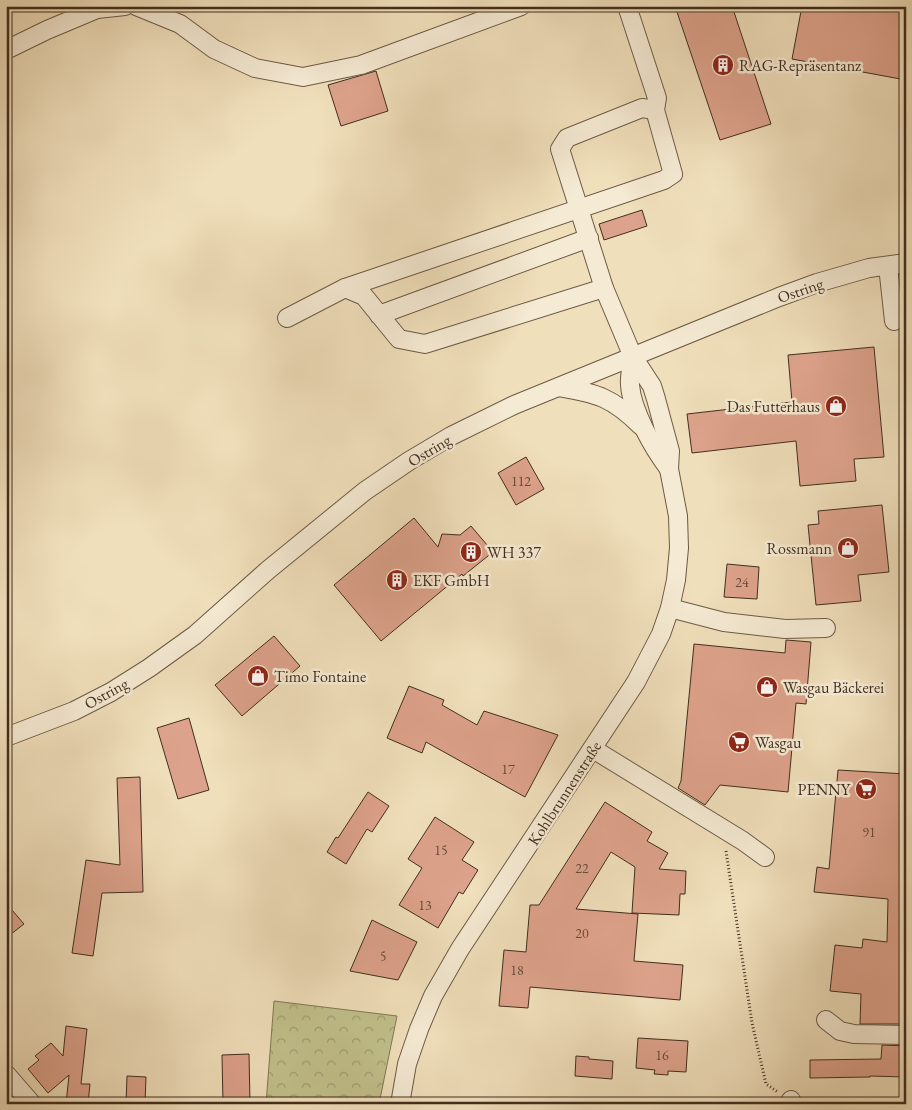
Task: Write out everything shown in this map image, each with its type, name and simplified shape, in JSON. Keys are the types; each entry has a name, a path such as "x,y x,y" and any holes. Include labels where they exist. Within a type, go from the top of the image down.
{"street":[{"path":"6,50 97,9 125,6"},
{"path":"136,6 180,24 214,50 255,68 303,77 361,65 521,6"},
{"path":"287,318 345,288 664,180 673,174 655,110 657,98 626,6"},
{"path":"633,357 604,288 560,149 568,138 576,134 642,108 655,110"},
{"path":"379,314 589,238"},
{"name":"Ostring","path":"6,737 74,711 111,692 149,668 195,634 330,518 409,461 451,436 506,408 786,294 869,268 906,264"},
{"path":"888,266 894,322"},
{"path":"345,288 364,296 399,339 425,344 604,288"},
{"name":"Kohlbrunnenstraße","path":"633,357 630,384 633,399 658,455 669,469"},
{"name":"Kohlbrunnenstraße","path":"400,1104 407,1064 433,996 460,949 636,682 661,634 670,608 676,580 679,548 678,516 669,469 670,451 652,386 633,357"},
{"name":"Kohlbrunnenstraße","path":"558,387 588,392 607,399 627,412 647,431"},
{"path":"670,608 724,622 785,629 826,628"},
{"path":"593,749 765,856"},
{"path":"826,1020 840,1031 854,1034 906,1035"},
{"path":"6,1074 32,1104"}],"path":[{"path":"725,847 752,1023 766,1084 792,1102"}],"green space":[{"path":"274,1001 397,1016 379,1104 266,1104"}],"building":[{"name":"RAG-Repräsentanz","path":"675,6 732,6 771,124 720,140"},
{"path":"802,6 906,6 906,80 792,59"},
{"path":"376,71 388,111 341,126 328,85"},
{"path":"642,210 647,226 604,240 599,224"},
{"name":"Das Futterhaus","path":"874,347 884,457 854,459 856,481 800,486 796,441 692,453 687,414 792,402 788,355"},
{"path":"526,457 544,489 516,505 498,473"},
{"name":"Rossmann","path":"882,505 889,572 858,575 861,601 816,605 808,525 819,524 818,511"},
{"name":"EKF GmbH","path":"414,518 438,547 442,534 460,535 471,526 493,552 463,576 462,574 381,641 334,585"},
{"path":"727,564 759,567 757,599 724,597"},
{"name":"Timo Fontaine","path":"274,636 300,666 242,716 215,685"},
{"name":"Wasgau","path":"786,640 811,642 806,704 796,703 788,792 720,785 705,805 678,788 681,781 694,644 785,653"},
{"path":"409,686 444,700 442,705 477,725 484,711 558,735 525,797 426,742 422,753 387,738"},
{"path":"189,718 209,790 178,799 157,728"},
{"path":"838,770 906,774 906,1024 860,1024 861,994 830,991 835,945 862,948 863,939 887,942 888,899 814,892 817,867 829,869"},
{"path":"140,777 143,892 102,893 93,956 72,953 86,860 120,865 117,778"},
{"path":"368,792 389,806 372,832 367,829 346,864 327,852"},
{"path":"605,802 652,832 647,841 668,853 659,869 686,871 685,894 680,894 679,915 632,913 635,867 611,852 576,909 638,914 634,961 683,965 680,1000 530,987 528,1008 499,1006 504,950 526,952 530,905 539,905"},
{"path":"435,817 474,842 462,860 478,870 463,894 459,892 438,928 399,905 422,868 408,859"},
{"path":"6,903 24,924 6,938"},
{"path":"372,920 417,942 398,980 350,971"},
{"path":"66,1026 87,1029 81,1084 90,1084 88,1104 66,1104 69,1075 48,1093 28,1069 39,1060 35,1056 51,1043 63,1056"},
{"path":"638,1038 688,1041 686,1072 668,1071 668,1075 654,1074 655,1070 636,1068"},
{"path":"882,1045 906,1046 906,1077 810,1078 810,1060 881,1059"},
{"path":"249,1054 250,1104 223,1104 222,1055"},
{"path":"576,1056 613,1061 612,1079 575,1076"},
{"path":"127,1076 146,1077 145,1104 126,1104"}],"place":[{"name":"RAG-Repräsentanz","path":"723,65"},
{"name":"Das Futterhaus","path":"836,406"},
{"name":"Rossmann","path":"848,548"},
{"name":"WH 337","path":"471,552"},
{"name":"EKF GmbH","path":"397,580"},
{"name":"Timo Fontaine","path":"258,676"},
{"name":"Wasgau Bäckerei","path":"767,687"},
{"name":"Wasgau","path":"739,742"},
{"name":"PENNY","path":"866,789"}]}
